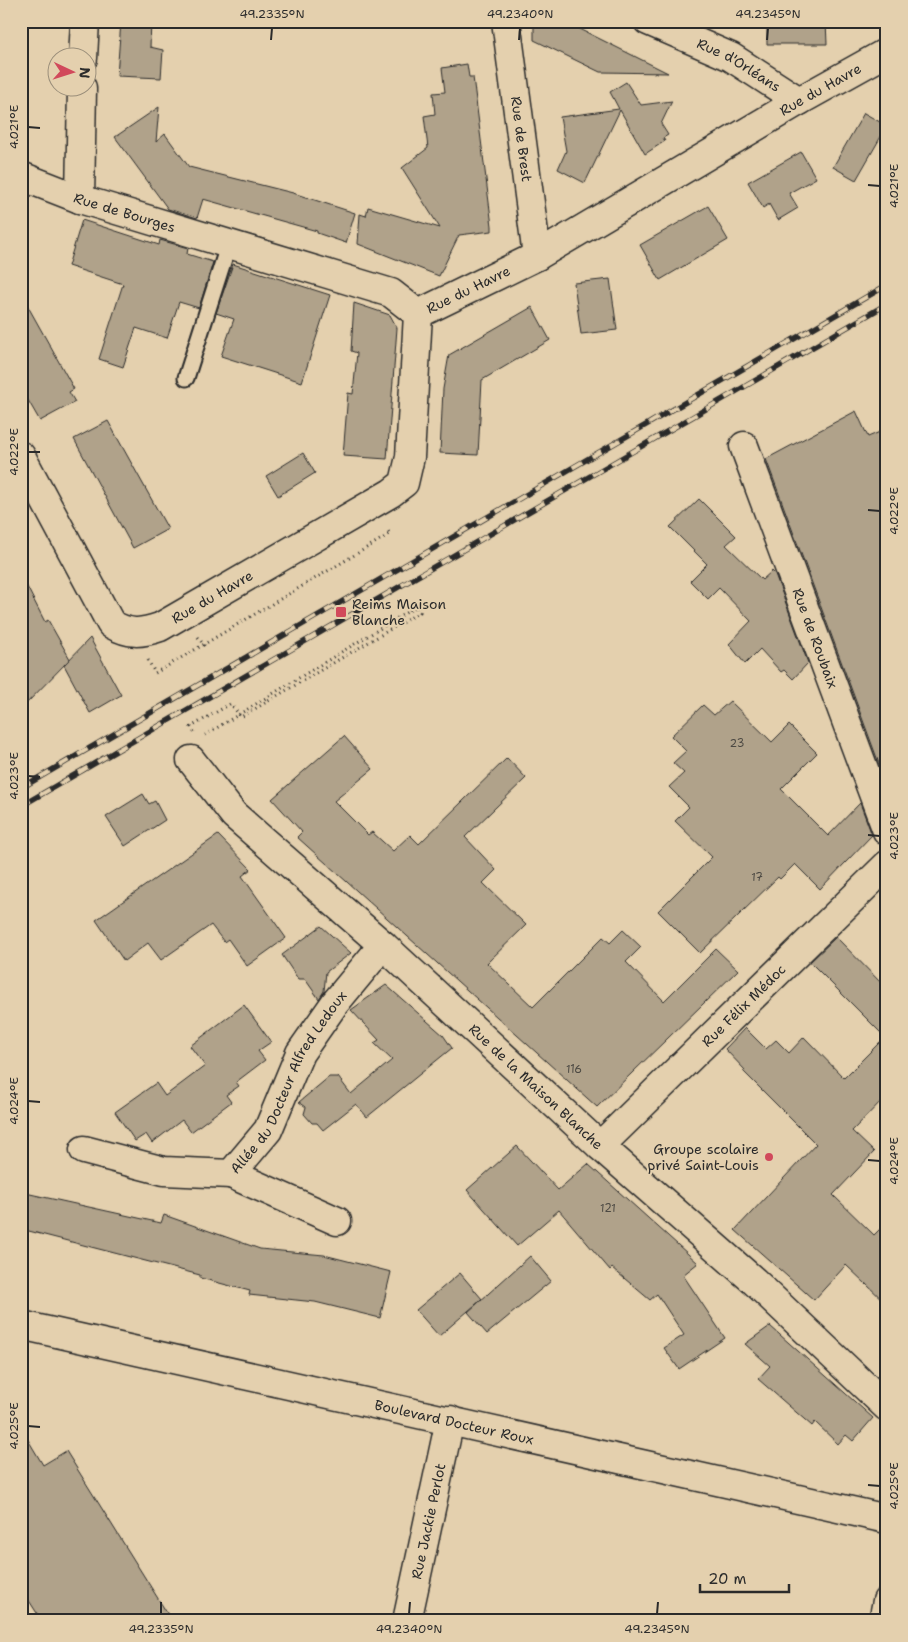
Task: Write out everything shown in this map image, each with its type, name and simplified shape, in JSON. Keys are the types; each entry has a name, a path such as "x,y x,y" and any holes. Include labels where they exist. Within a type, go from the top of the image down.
{"street":[{"path":"83,48 85,21"},
{"name":"Rue de Brest","path":"506,21 537,256"},
{"name":"Rue d'Orléans","path":"648,21 731,57 799,101"},
{"name":"Rue du Havre","path":"21,456 32,501 111,624 134,634 160,627 391,493 404,483 410,457 418,314 537,256 799,101 887,52"},
{"path":"80,199 82,98"},
{"name":"Rue de Bourges","path":"21,176 80,199 391,293 418,314"},
{"name":"Rue de Roubaix","path":"744,446 887,831"},
{"name":"Rue de la Maison Blanche","path":"191,760 234,815 383,945 600,1146 754,1281 887,1407"},
{"name":"Rue Félix Médoc","path":"600,1146 887,865"},
{"name":"Allée du Docteur Alfred Ledoux","path":"84,1150 164,1171 231,1174 268,1130 300,1053 335,1003 383,945"},
{"path":"231,1174 337,1221"},
{"name":"Boulevard Docteur Roux","path":"21,1325 887,1519"},
{"name":"Rue Jackie Perlot","path":"407,1621 450,1420"},
{"path":"883,1621 887,1601"}],"lane":[{"path":"186,378 229,243"}],"path":[{"path":"150,664 155,673 390,534"},
{"path":"196,724 230,704 238,712 241,717 420,612 417,606 242,712 234,717 211,732"},
{"path":"200,639 206,648"}],"building":[{"path":"121,21 151,21 150,47 163,50 161,78 117,76"},
{"path":"534,21 564,21 668,73 600,72 534,40"},
{"path":"767,21 826,21 827,44 767,44"},
{"path":"467,64 469,77 473,77 492,231 459,235 439,276 358,244 360,214 366,216 368,207 440,228 402,168 428,148 424,116 435,114 433,93 445,92 442,68"},
{"path":"626,82 641,105 672,101 661,124 668,135 663,138 665,141 645,154 620,110 585,183 558,169 566,151 560,117 619,109 610,92"},
{"path":"159,107 156,142 165,134 189,167 293,193 355,213 346,243 317,233 317,231 203,199 197,218 168,209 115,137"},
{"path":"864,113 887,126 856,180 833,167"},
{"path":"801,152 816,178 789,193 798,208 778,220 769,204 763,208 748,182"},
{"path":"708,206 728,240 660,280 640,245"},
{"path":"82,220 159,245 160,240 188,248 187,254 213,262 199,308 179,302 167,338 136,328 123,367 99,359 123,284 68,266"},
{"path":"233,264 330,295 302,382 221,356 234,319 216,313"},
{"path":"610,279 617,330 581,334 574,283"},
{"path":"21,294 74,389 69,392 75,402 40,421 21,388"},
{"path":"354,303 390,315 397,328 387,459 343,456 348,393 353,394 357,353 351,351"},
{"path":"532,307 550,340 482,380 478,455 440,453 443,389 449,355"},
{"path":"856,411 868,437 887,429 887,785 766,459"},
{"path":"108,421 168,529 133,548 74,439"},
{"path":"303,453 315,473 278,496 266,476"},
{"path":"699,499 736,536 726,545 762,580 772,571 775,574 808,663 793,679 784,670 781,672 760,649 745,664 729,644 751,621 719,588 708,599 690,581 707,564 670,527"},
{"path":"21,575 45,622 48,620 70,659 21,709"},
{"path":"90,638 121,695 90,713 64,665"},
{"path":"730,701 772,742 789,725 817,753 781,789 828,836 860,803 872,835 820,889 795,864 780,879 778,877 700,953 658,911 712,857 675,821 689,807 669,787 684,773 673,763 686,751 671,736 703,705 714,715"},
{"path":"344,736 373,769 334,801 368,835 372,832 393,851 410,835 419,844 507,758 526,778 465,837 496,870 483,883 526,925 487,963 533,1007 603,937 610,943 623,930 641,947 626,962 664,1001 716,949 738,970 597,1107 297,837 302,832 272,799"},
{"path":"143,794 149,804 155,801 165,820 125,846 106,817"},
{"path":"218,835 251,869 242,876 286,938 247,966 228,939 224,942 211,925 161,960 148,943 124,961 96,920"},
{"path":"321,926 351,953 326,972 324,991 319,999 305,979 298,979 282,955"},
{"path":"836,937 887,989 887,1095 852,1131 874,1152 833,1195 874,1235 887,1222 887,1304 846,1265 814,1300 735,1230 816,1144 743,1071 745,1070 725,1049 745,1028 766,1049 776,1040 789,1053 804,1037 844,1078 885,1037 810,962"},
{"path":"386,985 443,1035 452,1048 367,1117 356,1104 323,1130 317,1123 312,1123 304,1114 306,1107 299,1102 329,1077 338,1077 351,1094 392,1060 374,1043 379,1040 351,1010"},
{"path":"244,1005 271,1042 258,1051 265,1060 236,1082 239,1086 226,1095 231,1102 191,1132 182,1120 152,1143 146,1134 135,1141 115,1112 156,1083 165,1096 205,1066 190,1046"},
{"path":"517,1146 558,1190 588,1164 698,1263 683,1275 725,1338 679,1369 664,1348 684,1335 657,1294 650,1300 612,1268 610,1270 559,1210 517,1246 467,1190"},
{"path":"21,1192 161,1223 164,1215 260,1249 324,1255 391,1272 380,1318 315,1302 249,1295 250,1291 200,1278 200,1275 21,1229"},
{"path":"530,1256 551,1281 487,1334 468,1312"},
{"path":"460,1273 482,1299 439,1336 416,1310"},
{"path":"770,1326 873,1418 853,1441 846,1435 838,1444 815,1422 812,1426 758,1379 770,1366 745,1344"},
{"path":"21,1428 43,1465 66,1451 172,1621 42,1621 21,1588"}],"railway":[{"path":"21,788 887,285"},
{"path":"21,806 887,304"}],"place":[{"name":"Reims Maison Blanche","path":"341,612"},
{"name":"Groupe scolaire privé Saint-Louis","path":"769,1157"}]}
